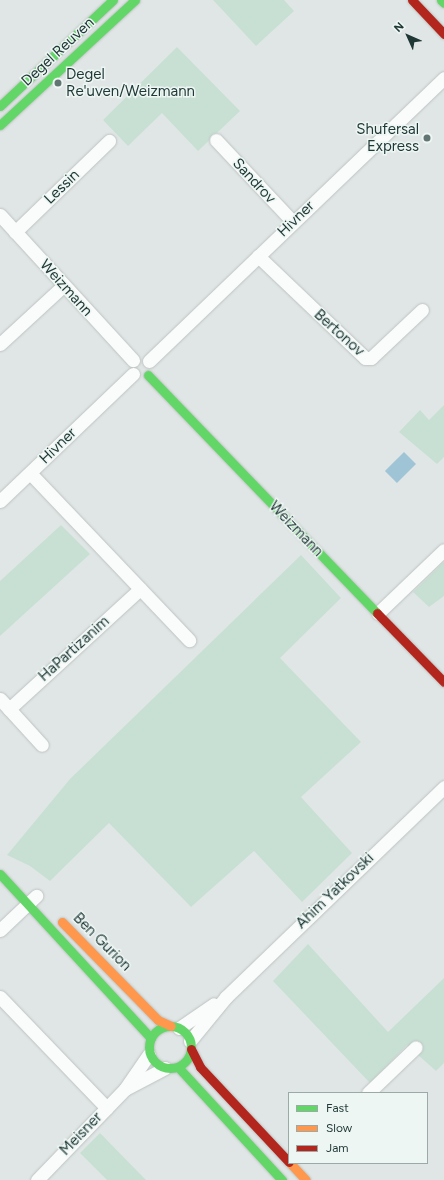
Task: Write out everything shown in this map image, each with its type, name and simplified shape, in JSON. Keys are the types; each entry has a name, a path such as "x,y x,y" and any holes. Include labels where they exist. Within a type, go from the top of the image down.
{"street":[{"name":"Degel Reuven","path":"0,106 114,0"},
{"name":"Degel Reuven","path":"0,125 135,0"},
{"path":"412,0 444,34"},
{"path":"441,0 444,3"},
{"name":"Hivner","path":"149,360 258,256 292,221 444,78"},
{"name":"Sandrov","path":"216,140 292,221"},
{"name":"Lessin","path":"15,232 109,142"},
{"name":"Weizmann","path":"0,215 63,286 133,360"},
{"name":"Bertonov","path":"258,256 365,358 371,358 422,310"},
{"path":"0,344 63,286"},
{"path":"141,357 149,360 151,368 148,375 138,378 133,374 133,360 141,357"},
{"name":"Hivner","path":"0,500 133,374"},
{"name":"Weizmann","path":"148,375 444,682"},
{"path":"30,473 189,640"},
{"path":"378,613 444,550"},
{"name":"HaPartizanim","path":"4,704 140,589"},
{"path":"4,704 42,745"},
{"name":"Ahim Yatkovski","path":"190,1045 226,997 444,787"},
{"name":"Ben Gurion","path":"0,874 9,883 35,899 151,1038"},
{"path":"0,930 35,899"},
{"name":"Ben Gurion","path":"52,912 158,1020 175,1027"},
{"path":"0,997 107,1108"},
{"name":"Ahim Yatkovski","path":"175,1027 226,997"},
{"path":"282,1180 171,1068 155,1063 149,1054 151,1038 158,1030 175,1027 190,1045 200,1067 288,1160"},
{"path":"171,1068 187,1060 190,1045"},
{"path":"369,1092 416,1047"},
{"name":"Meisner","path":"37,1180 125,1089 149,1054"},
{"name":"Meisner","path":"125,1089 171,1068"},
{"path":"292,1164 306,1180"}],"green space":[{"path":"213,0 284,0 294,11 256,46"},
{"path":"177,47 240,111 198,151 162,113 128,146 103,120"},
{"path":"444,405 444,457 437,464 399,432 420,410 429,420"},
{"path":"61,525 90,554 0,636 0,581"},
{"path":"301,555 341,598 280,658 361,742 301,797 352,853 302,902 254,851 191,907 109,823 50,881 30,866 7,855 70,779"},
{"path":"444,562 444,596 429,607 413,592"},
{"path":"308,944 388,1032 444,978 444,1063 436,1071 407,1045 370,1083 273,981"},
{"path":"100,1133 146,1180 107,1180 80,1153"}],"water":[{"path":"404,452 416,464 397,483 385,471"}],"traffic: fast":[{"path":"0,106 113,0"},
{"path":"0,125 135,0"},
{"path":"441,0 444,3"},
{"path":"148,375 377,613"},
{"path":"0,874 151,1038"},
{"path":"166,1026 174,1026 182,1029 188,1035 191,1047 188,1059 182,1065 174,1068 166,1068 158,1065 152,1059 149,1051 149,1043 152,1035 158,1029 166,1026"},
{"path":"178,1067 282,1180"}],"traffic: slow":[{"path":"62,922 158,1020 171,1026"},
{"path":"291,1164 306,1180"}],"traffic: jam":[{"path":"412,0 444,34"},
{"path":"377,613 444,682"},
{"path":"191,1049 200,1067 288,1161"}],"place":[{"name":"Degel Re'uven/Weizmann","path":"58,83"},
{"name":"Shufersal Express","path":"427,138"}]}
